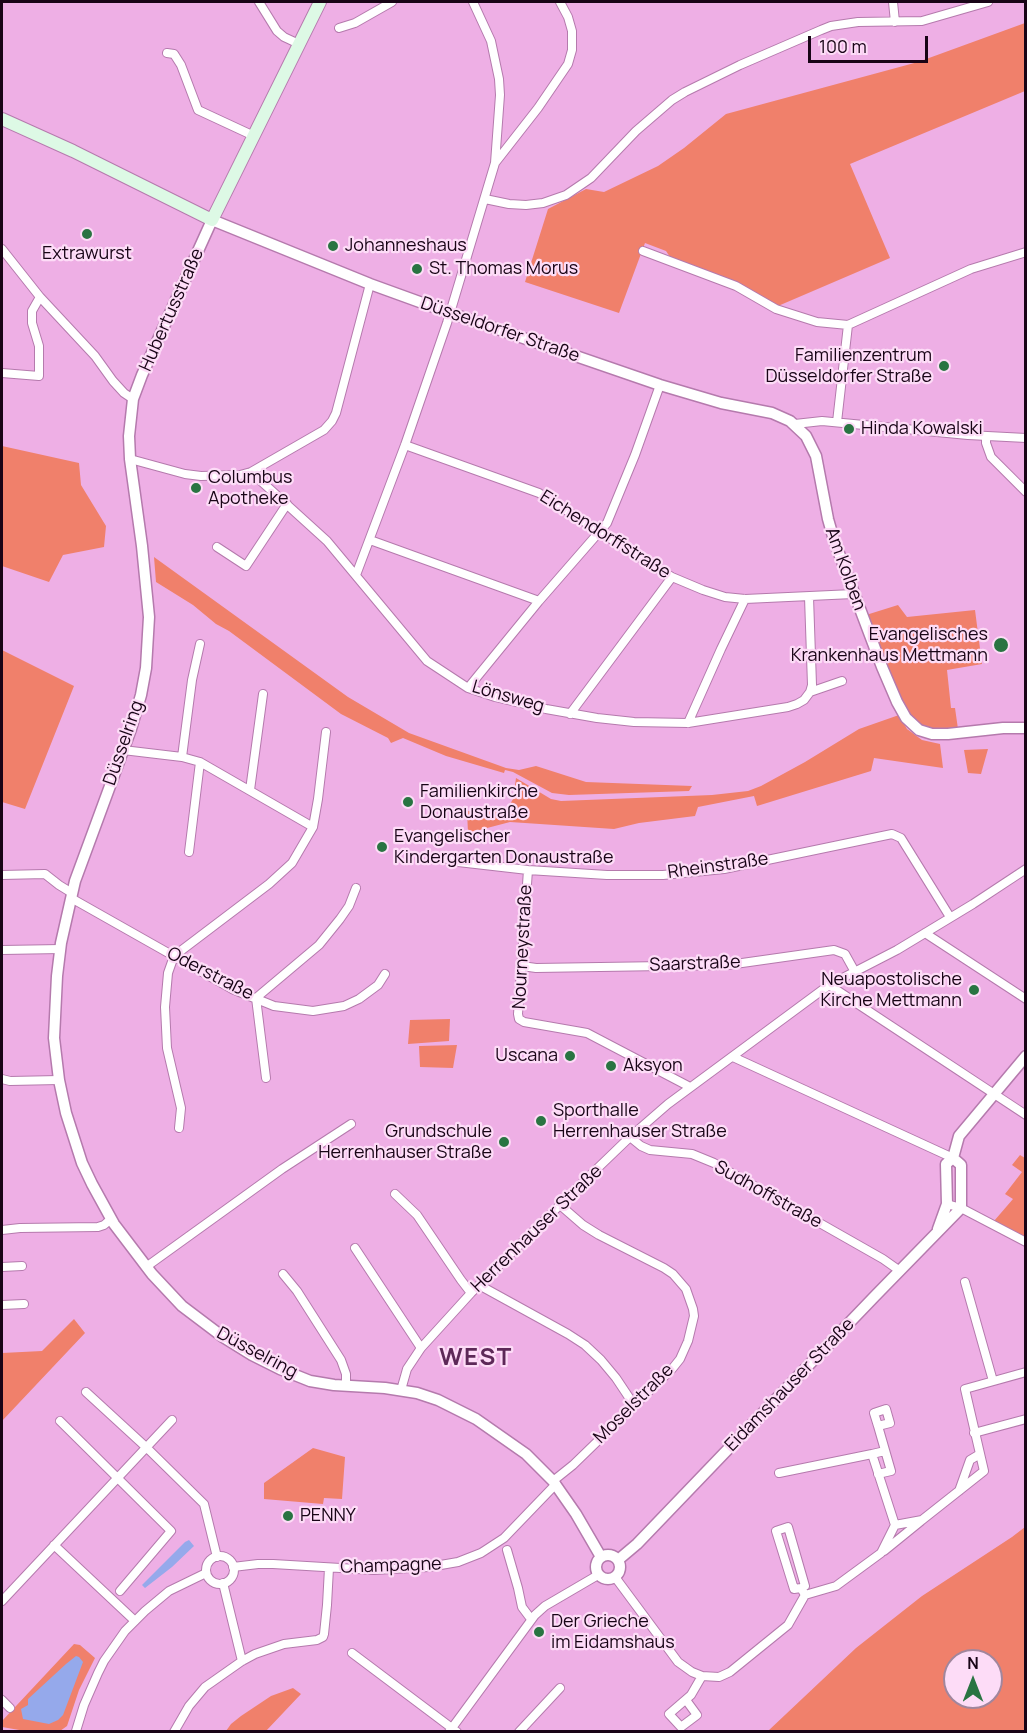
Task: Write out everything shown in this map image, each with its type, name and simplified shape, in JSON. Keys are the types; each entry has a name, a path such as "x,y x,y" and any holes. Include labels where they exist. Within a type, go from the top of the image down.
{"main road":[{"path":"212,220 320,2"},
{"name":"Düsseldorfer Straße","path":"2,119 73,151 212,220"}],"street":[{"path":"259,2 277,31 299,44"},
{"path":"339,28 355,23 392,2"},
{"path":"356,575 405,445 450,313 495,163 500,78 491,41 473,2"},
{"path":"495,163 545,99 568,64 573,35 570,20 560,2"},
{"path":"893,2 895,22"},
{"path":"485,199 517,205 543,203 567,195 591,178 636,130 672,100 703,82 831,26 858,22 922,21 988,2"},
{"path":"167,53 174,54 181,65 198,110 254,136"},
{"name":"Düsseldorfer Straße","path":"212,220 370,284 450,313 660,385 721,404 772,413 795,424 813,421 837,422 1026,438"},
{"name":"Hubertusstraße","path":"133,399 212,220"},
{"path":"2,249 40,297 95,356 112,381 133,399"},
{"path":"643,251 736,286 776,309 817,322 848,325 971,269 1026,252"},
{"path":"130,459 185,474 240,476 324,430 332,422 339,402 370,284"},
{"path":"2,373 39,376 39,346 32,323 32,311 40,297"},
{"path":"837,422 848,325"},
{"path":"468,688 607,523 660,385"},
{"name":"Düsselring","path":"133,399 129,436 130,459 149,617 146,668 141,695 123,750 94,824 71,895 57,976 54,1038 59,1080 79,1155 111,1219 146,1267 182,1306 223,1337 252,1355 310,1381 401,1390 438,1400 476,1419 526,1454 554,1483 601,1557"},
{"name":"Am Kolben","path":"795,424 810,442 816,456 828,519 853,594 882,667 906,718 919,730 932,734 1026,728"},
{"path":"986,436 991,457 1026,492"},
{"name":"Eichendorffstraße","path":"405,445 531,489 672,577 704,590 725,597 745,599 809,597"},
{"name":"Lönsweg","path":"251,472 327,541 427,661 468,688 570,714 634,722 688,723 788,707 804,700 810,692 842,681"},
{"path":"217,547 246,566 287,504"},
{"path":"370,540 539,601"},
{"path":"570,714 672,577"},
{"path":"810,692 813,678 809,597 853,594"},
{"path":"688,723 720,649 745,599"},
{"path":"182,757 192,680 200,644"},
{"path":"250,790 263,694"},
{"path":"179,1128 181,1108 167,1048 165,1007 168,973 174,956 269,884 292,863 313,827 327,732"},
{"path":"123,750 182,757 200,762 313,827"},
{"path":"189,852 200,762"},
{"name":"Rheinstraße","path":"440,857 458,862 528,870 663,875 716,870 892,834 901,837 950,917"},
{"name":"Herrenhauser Straße","path":"401,1390 407,1369 422,1348 471,1293 630,1137 690,1088 829,985 926,933 1026,869"},
{"name":"Nourneystraße","path":"528,870 519,1019 524,1022 587,1033 690,1088"},
{"name":"Oderstraße","path":"2,875 45,874 71,895 174,956 232,989 274,1005 313,1011 344,1006 359,999 378,985 385,974"},
{"path":"266,1078 256,998 319,945 349,906 356,888"},
{"path":"926,933 1026,999"},
{"path":"2,950 61,949"},
{"name":"Saarstraße","path":"522,966 536,968 728,965 834,950 845,954 855,972"},
{"path":"829,985 1026,1115"},
{"path":"937,1233 947,1204 946,1164 953,1158 959,1136 1026,1056"},
{"path":"733,1057 953,1158 960,1165 961,1209"},
{"path":"2,1079 10,1081 59,1080"},
{"path":"146,1267 282,1169 351,1124"},
{"name":"Sudhoffstraße","path":"630,1137 650,1150 692,1154 714,1163 883,1259 900,1271"},
{"path":"395,1194 417,1215 471,1293"},
{"path":"947,1204 1026,1242"},
{"name":"Moselstraße","path":"554,1483 672,1369 684,1351 694,1316 684,1284 673,1274 599,1235 560,1205"},
{"name":"Eidamshauser Straße","path":"618,1560 637,1544 961,1209"},
{"path":"2,1230 98,1227 111,1219"},
{"path":"355,1248 422,1348"},
{"path":"2,1267 22,1266"},
{"path":"283,1274 297,1291 341,1360 346,1374 346,1386"},
{"path":"965,1282 993,1381"},
{"path":"479,1286 585,1345 616,1378 634,1405"},
{"path":"2,1305 24,1304"},
{"path":"615,1577 678,1662 702,1676 719,1677 730,1671 788,1624 803,1592 805,1586 788,1527 776,1530 794,1589 803,1592 836,1586 984,1471 965,1389 1026,1372"},
{"path":"86,1392 204,1504 217,1557"},
{"path":"974,1433 1026,1419"},
{"path":"2,1601 172,1420"},
{"path":"60,1421 171,1531 120,1591"},
{"path":"878,1426 891,1471 878,1474"},
{"path":"779,1473 885,1451"},
{"path":"872,1454 895,1526 881,1553"},
{"path":"958,1492 970,1460 980,1454"},
{"name":"Champagne","path":"234,1567 258,1564 374,1570 411,1569 451,1563 469,1558 504,1538 554,1483"},
{"path":"895,1526 922,1520"},
{"path":"54,1545 135,1621"},
{"path":"507,1550 519,1588 522,1607 531,1619"},
{"path":"612,1556 618,1560 620,1569 615,1577 606,1579 598,1575 596,1564 601,1557 612,1556"},
{"path":"217,1557 224,1557 234,1567 231,1578 223,1583 218,1584 211,1581 206,1573 207,1563 217,1557"},
{"path":"174,1731 189,1706 205,1687 242,1661 284,1644 317,1640 323,1637 329,1568"},
{"path":"70,1731 76,1731 98,1672 113,1647 135,1621 169,1592 206,1573"},
{"path":"352,1653 453,1730 531,1619 544,1606 598,1575"},
{"path":"223,1583 242,1661"},
{"path":"686,1700 702,1676"},
{"path":"519,1731 560,1688"},
{"path":"2,1700 10,1708"}],"shaded area":[{"path":"1025,23 1025,91 850,164 890,258 778,306 670,257 666,251 645,243 619,313 525,282 548,209 586,189 604,192 658,166 726,114 918,62"},
{"path":"2,446 79,463 81,485 106,526 104,547 63,555 49,582 2,566"},
{"path":"154,557 348,697 409,733 506,768 519,770 536,766 586,782 692,786 689,791 569,795 552,793 513,772 505,770 504,773 446,756 403,738 391,743 388,738 341,714 193,605 156,582"},
{"path":"898,605 907,617 975,610 982,664 947,670 951,708 955,708 958,729 928,730 913,719 904,708 866,615"},
{"path":"2,650 74,686 25,809 2,802"},
{"path":"899,715 907,729 922,740 940,744 943,768 874,758 871,771 757,806 754,796 698,807 695,816 639,823 614,829 510,822 468,833 467,811 498,811 508,808 513,799 516,778 551,799 561,801 712,795 748,791 805,762 859,729"},
{"path":"988,749 981,774 968,773 964,750"},
{"path":"450,1019 449,1041 408,1044 410,1020"},
{"path":"457,1045 453,1068 420,1067 419,1046"},
{"path":"1020,1155 1025,1158 1025,1238 994,1221 1013,1199 1005,1194 1022,1172 1012,1165"},
{"path":"74,1319 85,1333 2,1421 2,1353 42,1351"},
{"path":"313,1448 345,1457 342,1499 324,1498 323,1504 264,1499 264,1483"},
{"path":"1025,1527 1025,1731 768,1731 856,1648 922,1596"},
{"path":"74,1644 80,1645 95,1658 79,1690 67,1726 60,1731 25,1731 2,1727 2,1721"},
{"path":"293,1688 301,1694 266,1731 226,1731 241,1716 271,1696"}],"water":[{"path":"189,1540 194,1546 145,1588 142,1585"},
{"path":"76,1656 83,1662 63,1715 49,1724 23,1719 21,1709 28,1705 28,1699"}],"place":[{"name":"Extrawurst","path":"87,234"},
{"name":"Johanneshaus","path":"333,246"},
{"name":"St. Thomas Morus","path":"417,269"},
{"name":"Familienzentrum Düsseldorfer Straße","path":"944,366"},
{"name":"Hinda Kowalski","path":"849,429"},
{"name":"Columbus Apotheke","path":"196,488"},
{"name":"Evangelisches Krankenhaus Mettmann","path":"1001,645"},
{"name":"Familienkirche Donaustraße","path":"408,802"},
{"name":"Evangelischer Kindergarten Donaustraße","path":"382,847"},
{"name":"Neuapostolische Kirche Mettmann","path":"974,990"},
{"name":"Uscana","path":"570,1056"},
{"name":"Aksyon","path":"611,1066"},
{"name":"Sporthalle Herrenhauser Straße","path":"541,1121"},
{"name":"Grundschule Herrenhauser Straße","path":"504,1142"},
{"name":"PENNY","path":"288,1516"},
{"name":"Der Grieche im Eidamshaus","path":"539,1632"}],"district":[{"name":"WEST","path":"476,1358"}]}
